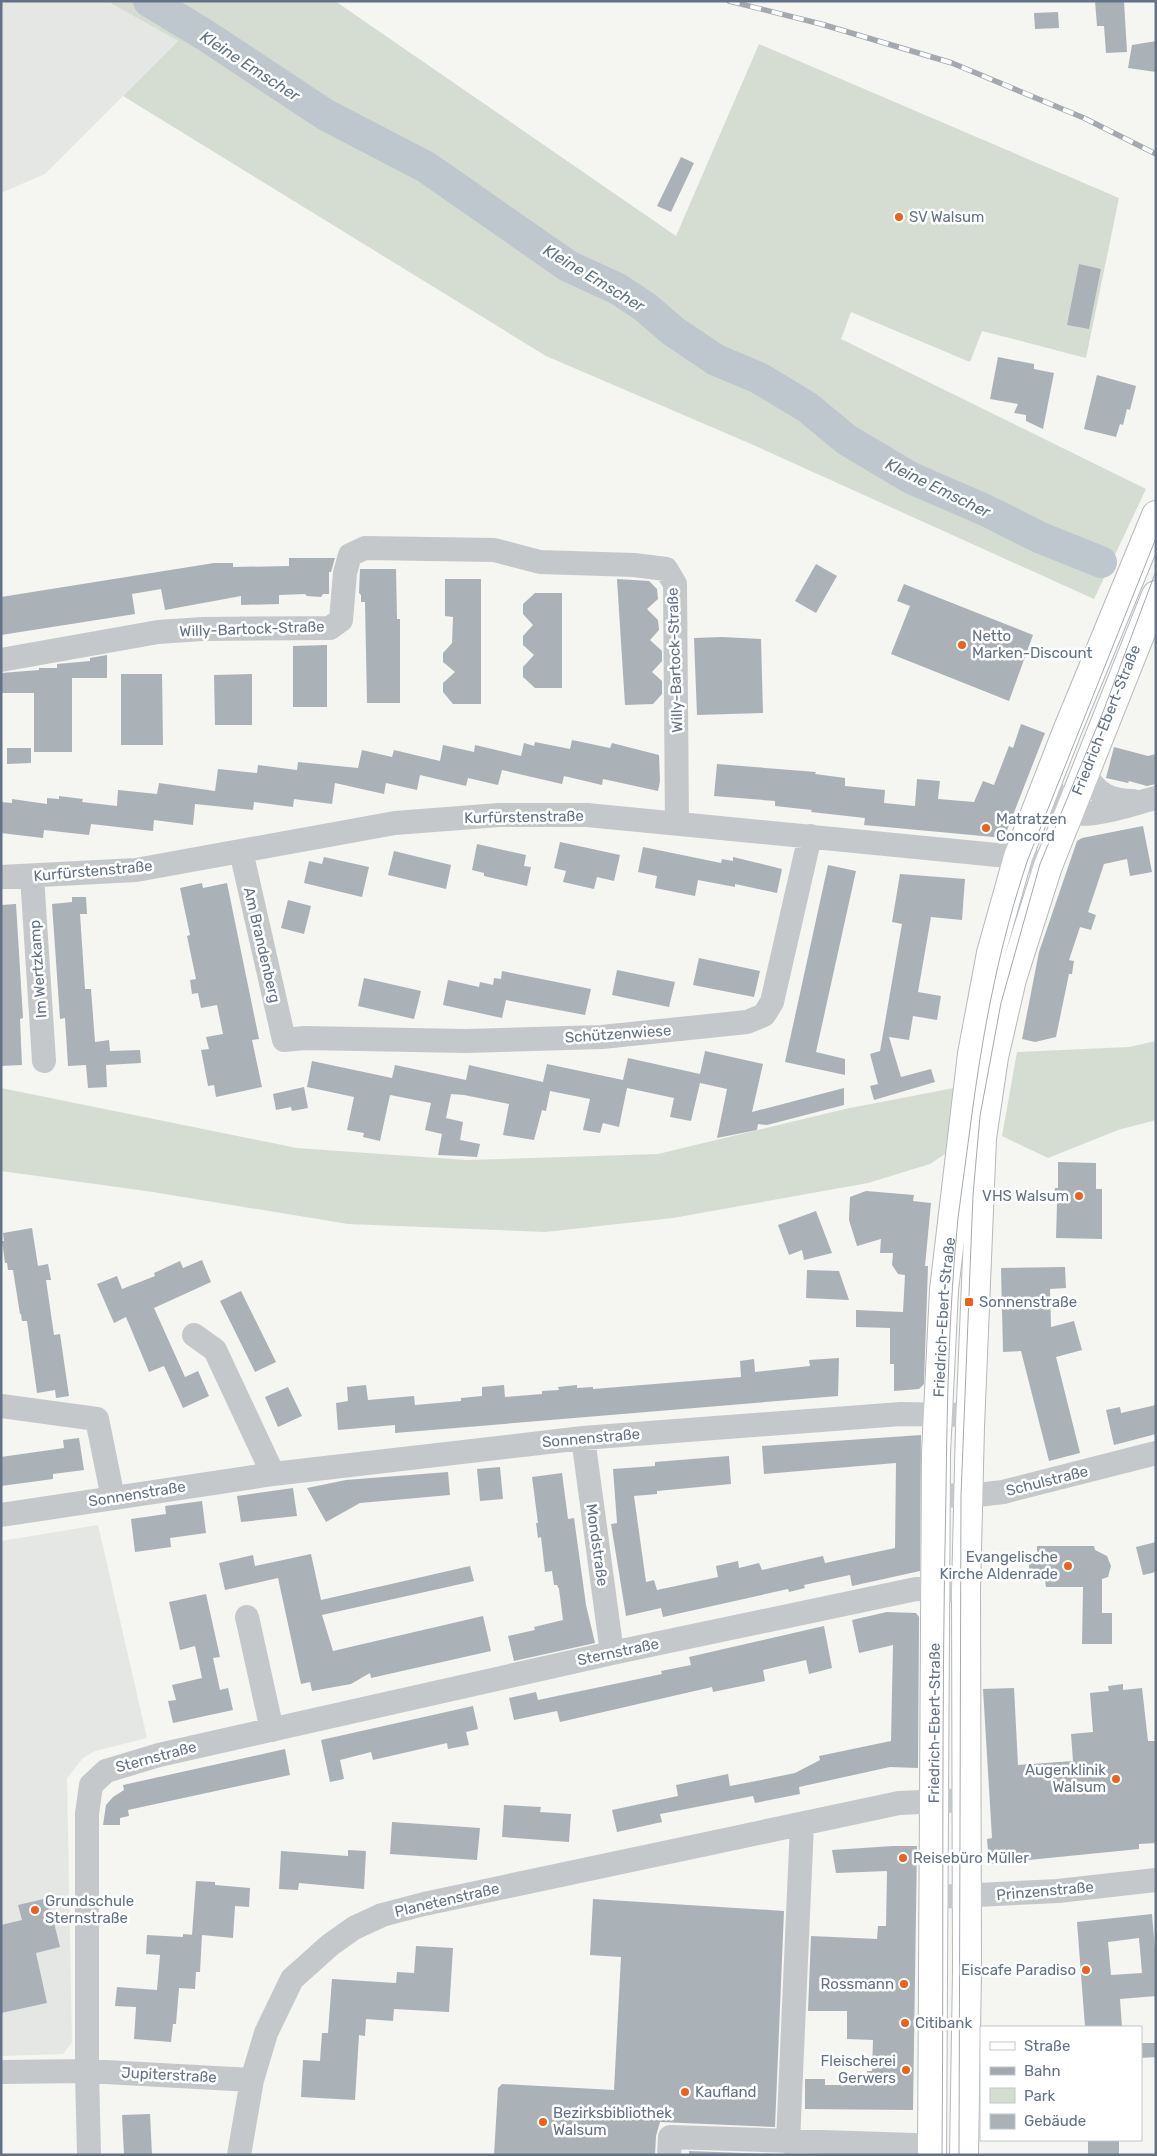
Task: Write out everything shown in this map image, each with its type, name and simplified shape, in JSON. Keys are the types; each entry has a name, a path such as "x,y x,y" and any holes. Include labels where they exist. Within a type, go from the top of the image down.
{"main road":[{"name":"Friedrich-Ebert-Straße","path":"923,2150 935,1897 934,1590 938,1414 944,1290 972,1054 991,953 1018,857 1156,515"},
{"name":"Friedrich-Ebert-Straße","path":"964,2155 966,1590 970,1415 982,1138 994,1058 1012,979 1048,866 1156,595"}],"street":[{"name":"Willy-Bartock-Straße","path":"1,660 158,632 212,629 330,628 342,620 345,573 350,555 365,548 494,550 540,562 634,565 666,569 675,584 677,822"},
{"path":"1085,774 1092,787 1102,796 1118,801 1149,800"},
{"path":"1049,779 1056,802 1069,813 1083,814 1149,800"},
{"name":"Kurfürstenstraße","path":"1,877 136,870 395,823 499,815 588,815 677,822 1018,857 1048,866"},
{"name":"Schützenwiese","path":"284,1040 305,1038 466,1041 602,1037 748,1022 764,1015 772,1002 810,836"},
{"name":"Am Brandenberg","path":"240,851 284,1040"},
{"name":"Im Wertzkamp","path":"32,876 44,1061"},
{"path":"194,1335 215,1350 273,1474"},
{"path":"1,1406 97,1419 113,1498"},
{"name":"Sonnenstraße","path":"1,1515 273,1474 582,1438 901,1414 970,1415"},
{"name":"Mondstraße","path":"582,1438 612,1653"},
{"name":"Schulstraße","path":"936,1495 969,1496 1003,1492 1156,1453"},
{"name":"Sternstraße","path":"86,2071 86,1814 90,1785 106,1771 150,1757 612,1653 916,1589 966,1590"},
{"path":"247,1617 272,1730"},
{"name":"Planetenstraße","path":"239,2155 252,2080 266,2033 292,1979 330,1945 361,1925 382,1915 424,1904 899,1803 966,1800"},
{"path":"788,2142 802,1824"},
{"name":"Prinzenstraße","path":"935,1897 966,1897 1058,1890 1156,1880"},
{"path":"86,2071 89,2155"},
{"name":"Jupiterstraße","path":"1,2072 86,2071 252,2080"},
{"path":"669,2155 670,2137 923,2150"}],"shaded area":[{"path":"1,1 107,1 178,41 45,174 1,193"},
{"name":"Grundschule Sternstraße","path":"98,1525 147,1738 95,1751 83,1758 67,1778 72,2042 63,2054 1,2056 1,1541"}],"green space":[{"path":"107,1 335,1 676,236 759,44 1119,198 1086,358 982,331 970,362 851,312 841,339 1146,489 1094,599 751,444 546,356 123,96 178,41"},
{"path":"1156,1041 1156,1120 1118,1130 1048,1158 1002,1136 1017,1052 1129,1047"},
{"path":"1,1088 297,1148 466,1160 658,1154 845,1109 954,1088 951,1150 930,1164 868,1183 673,1218 545,1232 348,1224 153,1192 1,1171"}],"building":[{"path":"1095,1 1124,1 1127,52 1106,53 1104,26 1097,26"},
{"path":"1058,12 1059,28 1035,29 1034,13"},
{"path":"1156,41 1156,72 1128,68 1132,45"},
{"path":"681,157 694,163 671,212 657,206"},
{"path":"1079,264 1101,269 1089,329 1067,325"},
{"path":"998,357 1034,364 1034,369 1054,373 1043,429 1026,421 1026,415 1014,413 1018,404 990,399"},
{"path":"1097,375 1136,386 1130,410 1127,409 1123,425 1120,424 1116,437 1084,429"},
{"path":"289,558 335,558 331,572 329,572 329,594 323,594 321,597 307,596 305,594 279,595 279,604 241,605 241,596 165,610 161,589 132,594 135,614 1,635 1,597 214,563 233,563 233,567 289,566"},
{"path":"816,564 837,576 816,613 795,601"},
{"path":"360,569 396,569 397,619 400,619 400,703 367,703 365,602 361,602 361,595 359,593"},
{"path":"445,579 481,579 481,704 453,704 443,692 443,683 455,672 443,662 443,653 452,643 453,617 445,616"},
{"path":"617,579 649,581 657,589 658,599 647,609 658,620 659,630 650,640 662,651 662,661 652,672 662,681 662,694 653,704 625,705"},
{"name":"Netto Marken-Discount","path":"904,584 1033,635 1009,701 891,654 910,606 897,601"},
{"path":"535,593 562,593 562,688 535,688 523,677 523,667 534,655 523,645 523,636 533,625 523,614 523,604"},
{"path":"694,638 761,639 763,713 697,715"},
{"path":"327,645 327,707 293,707 293,646"},
{"path":"107,655 107,678 72,678 72,752 34,752 34,693 1,693 1,673 39,670 39,668 57,668 57,664 90,661 90,658"},
{"path":"121,674 162,674 163,745 121,745"},
{"path":"252,674 252,725 215,725 214,675"},
{"path":"1021,724 1045,733 1004,838 864,825 865,818 775,806 775,801 714,796 717,764 816,772 815,774 845,778 845,786 885,790 884,803 915,806 917,779 940,781 938,799 974,802 983,781 994,785 1009,746 1013,748"},
{"path":"572,740 610,748 612,743 659,755 660,781 658,791 603,779 602,785 564,776 562,784 502,770 498,785 468,778 466,786 420,775 417,790 386,783 384,794 335,783 332,804 294,799 293,807 254,802 253,810 195,804 193,825 154,820 153,831 91,824 89,835 44,830 43,838 1,833 1,802 12,803 12,799 47,804 47,798 59,799 59,796 83,799 82,802 117,806 118,790 157,794 159,783 215,791 218,769 257,773 258,765 297,770 298,762 358,768 362,750 392,757 394,750 440,761 443,745 474,752 475,745 521,756 524,743 534,746 535,742 570,749"},
{"path":"1114,747 1148,756 1156,754 1156,784 1147,786 1106,778"},
{"path":"7,748 31,748 31,763 7,764"},
{"path":"1143,826 1152,872 1130,876 1127,859 1104,864 1088,912 1096,915 1091,930 1080,927 1069,960 1074,961 1072,974 1069,974 1056,1037 1035,1042 1022,1039 1039,952 1077,841 1082,838"},
{"path":"560,842 620,855 614,881 597,877 594,889 563,882 566,871 554,868"},
{"path":"477,844 526,855 524,866 531,867 527,886 484,876 484,873 472,870"},
{"path":"643,847 721,863 722,859 733,861 733,857 782,869 777,893 735,884 735,887 698,880 695,896 655,888 657,876 638,872"},
{"path":"394,851 451,865 446,889 388,875"},
{"path":"324,857 369,867 362,897 304,883 309,861 322,864"},
{"path":"828,865 856,871 816,1052 845,1059 845,1075 785,1062"},
{"path":"900,874 965,879 962,920 931,917 918,992 941,996 937,1020 913,1016 909,1040 889,1037 901,1077 931,1069 935,1082 874,1100 870,1086 878,1084 870,1054 880,1051 902,924 892,922"},
{"path":"202,883 203,888 227,883 259,1039 252,1040 262,1087 216,1097 214,1085 208,1086 201,1050 209,1049 206,1037 223,1034 217,1005 201,1008 198,993 192,994 190,980 196,979 187,936 190,935 180,888"},
{"path":"72,897 86,897 87,914 80,914 85,989 91,989 95,1042 109,1040 110,1051 140,1050 141,1063 106,1065 107,1087 88,1088 86,1065 68,1066 65,1018 60,1019 52,904 72,902"},
{"path":"288,900 311,906 304,934 281,928"},
{"path":"16,904 23,1018 20,1019 22,1065 1,1066 1,905"},
{"path":"699,958 760,971 754,997 693,985"},
{"path":"617,970 675,982 669,1007 612,995"},
{"path":"502,971 591,989 585,1015 506,1000 502,1018 443,1005 448,980 479,987 480,982 493,985 494,978 501,979"},
{"path":"364,978 421,991 414,1019 358,1006"},
{"path":"705,1051 763,1064 752,1112 844,1088 844,1105 767,1125 758,1124 757,1130 717,1138 727,1089 700,1083 691,1121 670,1117 674,1098 627,1088 619,1127 603,1123 600,1133 583,1130 590,1099 550,1091 546,1111 542,1110 534,1140 503,1135 509,1104 451,1094 446,1118 463,1122 460,1140 480,1144 477,1157 438,1155 442,1134 425,1130 431,1103 390,1095 380,1141 363,1137 364,1133 347,1130 354,1097 307,1087 312,1061 392,1078 395,1065 466,1080 469,1065 543,1082 547,1064 623,1080 628,1058 700,1074"},
{"path":"304,1087 308,1108 292,1111 291,1107 276,1110 273,1094"},
{"name":"VHS Walsum","path":"1058,1162 1096,1163 1096,1189 1102,1189 1102,1239 1056,1238 1057,1203 1054,1202 1055,1188 1058,1188"},
{"path":"866,1191 914,1195 913,1201 931,1203 925,1266 928,1266 924,1384 919,1389 894,1391 894,1364 890,1364 890,1328 856,1327 856,1310 903,1312 905,1275 898,1274 892,1265 893,1253 880,1253 881,1239 857,1246 849,1220 850,1197"},
{"path":"816,1211 832,1253 804,1260 802,1250 789,1255 778,1225"},
{"path":"32,1228 38,1266 48,1264 51,1280 46,1280 54,1335 60,1334 69,1396 56,1398 55,1390 37,1393 27,1321 22,1321 20,1314 13,1270 8,1270 7,1263 5,1263 2,1241 4,1241 3,1233"},
{"path":"202,1260 211,1282 154,1308 185,1377 198,1371 209,1396 183,1408 164,1366 149,1372 126,1317 114,1323 97,1284 117,1276 122,1289 155,1276 154,1273 180,1261 183,1268"},
{"path":"1065,1267 1066,1288 1050,1289 1051,1327 1074,1321 1082,1350 1056,1357 1080,1453 1049,1461 1021,1351 1003,1352 1001,1268"},
{"path":"807,1270 839,1271 849,1300 806,1298"},
{"path":"241,1291 276,1362 255,1372 220,1301"},
{"path":"839,1358 838,1396 395,1433 395,1425 338,1430 336,1403 348,1401 347,1387 366,1385 368,1400 414,1396 415,1405 461,1401 461,1398 482,1396 482,1387 504,1385 505,1397 542,1394 542,1391 559,1390 558,1387 577,1385 577,1388 593,1387 593,1389 741,1377 740,1361 754,1359 755,1372 810,1366 809,1360"},
{"path":"288,1387 302,1416 278,1427 265,1397"},
{"path":"1156,1405 1156,1434 1114,1445 1106,1410 1120,1407 1121,1413"},
{"path":"921,1435 920,1571 852,1586 850,1575 804,1585 805,1588 789,1592 788,1589 663,1617 661,1608 626,1616 611,1524 617,1523 613,1469 655,1466 655,1462 729,1456 731,1484 657,1491 657,1494 634,1496 646,1582 654,1580 657,1590 718,1577 716,1566 738,1561 739,1568 759,1563 762,1570 823,1556 825,1563 895,1548 896,1463 764,1474 762,1446"},
{"path":"79,1438 84,1470 53,1474 53,1479 1,1486 1,1457 64,1448 63,1440"},
{"path":"500,1467 503,1499 480,1501 477,1469"},
{"path":"448,1472 450,1495 360,1503 326,1522 307,1488 346,1480"},
{"path":"562,1473 568,1519 574,1518 586,1605 595,1643 514,1661 508,1636 535,1630 534,1627 563,1620 559,1589 557,1585 554,1585 552,1571 545,1572 541,1537 538,1538 532,1477"},
{"path":"293,1488 297,1516 241,1522 237,1496"},
{"path":"202,1501 206,1533 170,1538 171,1547 135,1552 131,1519 166,1514 165,1506"},
{"path":"1156,1542 1156,1572 1143,1575 1136,1547"},
{"name":"Evangelische Kirche Aldenrade","path":"1037,1546 1094,1546 1095,1550 1107,1556 1111,1566 1108,1577 1102,1579 1102,1613 1112,1613 1112,1644 1082,1644 1083,1587 1046,1587 1045,1581 1029,1580 1029,1553 1037,1553"},
{"path":"311,1554 321,1600 470,1566 474,1581 322,1615 333,1651 483,1616 491,1651 371,1678 370,1673 351,1684 312,1691 310,1682 301,1684 278,1578 225,1590 219,1563 253,1555 255,1566"},
{"path":"206,1594 220,1657 213,1658 220,1690 228,1688 233,1710 173,1723 168,1701 176,1700 172,1685 202,1678 195,1646 180,1650 169,1602"},
{"path":"887,1612 916,1613 919,1617 918,1768 890,1767 799,1787 800,1794 755,1803 753,1796 660,1814 662,1822 617,1832 612,1810 678,1796 676,1785 728,1774 730,1786 766,1779 795,1773 820,1760 819,1756 891,1741 893,1645 859,1653 852,1620"},
{"path":"824,1626 832,1668 809,1674 806,1660 763,1670 765,1681 713,1692 712,1687 560,1722 557,1711 514,1720 509,1698 536,1692 538,1700 662,1674 661,1671 691,1665 689,1657"},
{"path":"1123,1684 1123,1690 1142,1688 1148,1741 1156,1741 1156,1843 1139,1844 1139,1849 989,1864 987,1839 992,1838 983,1689 1014,1688 1018,1765 1073,1761 1071,1734 1093,1732 1090,1693 1109,1691 1108,1686"},
{"path":"473,1706 478,1729 466,1732 469,1745 448,1749 447,1743 373,1760 371,1752 340,1760 344,1779 330,1782 321,1740"},
{"path":"285,1749 290,1775 128,1810 129,1816 120,1818 120,1825 103,1825 106,1805 113,1797 124,1790 123,1785"},
{"path":"504,1805 541,1807 540,1812 571,1814 569,1842 502,1837"},
{"path":"392,1822 480,1828 477,1860 390,1854"},
{"path":"917,1846 913,2110 805,2109 805,2079 825,2079 825,2085 865,2085 867,2071 872,2071 873,2040 847,2039 847,2011 808,2011 811,1936 877,1939 878,1926 886,1926 887,1871 836,1873 832,1850"},
{"path":"348,1850 366,1851 364,1889 299,1883 298,1890 279,1889 281,1851 348,1856"},
{"path":"196,1881 215,1882 215,1885 250,1888 249,1907 235,1906 233,1938 202,1935 200,1972 196,1972 195,1989 179,1988 176,2024 173,2024 171,2042 134,2039 136,2007 115,2006 117,1987 157,1990 160,1955 146,1954 147,1935 183,1937 183,1934 192,1935"},
{"path":"48,1898 60,1947 36,1953 47,2003 1,2013 1,1925 22,1920 18,1905"},
{"path":"593,1899 784,1911 775,2127 660,2122 656,2136 655,2155 494,2155 498,2088 502,2084 614,2090 621,1957 590,1955"},
{"path":"1152,1914 1156,1961 1156,1996 1120,1999 1122,2026 1085,2026 1077,1922","holes":["1139,1938 1142,1973 1111,1975 1108,1942"]},
{"path":"416,1946 453,1948 449,2012 394,2009 393,2021 366,2019 365,2036 359,2035 355,2100 301,2097 303,2060 320,2061 322,2033 328,2033 332,1979 396,1983 397,1972 414,1973"},
{"path":"1142,2043 1156,2043 1156,2057 1142,2058"},
{"path":"150,2114 152,2155 124,2155 122,2115"},
{"path":"1088,2141 1119,2141 1119,2155 1088,2155"},
{"path":"689,2151 774,2154 689,2155"}],"waterway":[{"name":"Kleine Emscher","path":"149,1 205,35 326,115 426,167 568,266 618,289 645,307 673,331 716,360 759,378 807,407 847,440 911,478 985,510 1041,538 1101,562"}],"tram line":[{"path":"942,2155 947,1424 952,1287 960,1206 976,1087 993,988 1018,891 1028,859 1156,538"},
{"path":"959,2155 961,1496 973,1195 980,1116 1001,1003 1040,864 1103,712 1156,571"}],"railway":[{"path":"729,1 821,24 952,63 1084,118 1156,154"}],"place":[{"name":"SV Walsum","path":"899,217"},
{"name":"Netto Marken-Discount","path":"962,645"},
{"name":"Matratzen Concord","path":"986,828"},
{"name":"VHS Walsum","path":"1079,1196"},
{"name":"Sonnenstraße","path":"969,1302"},
{"name":"Evangelische Kirche Aldenrade","path":"1068,1566"},
{"name":"Augenklinik Walsum","path":"1116,1779"},
{"name":"Reisebüro Müller","path":"903,1858"},
{"name":"Grundschule Sternstraße","path":"35,1910"},
{"name":"Eiscafe Paradiso","path":"1086,1970"},
{"name":"Rossmann","path":"904,1984"},
{"name":"Citibank","path":"905,2023"},
{"name":"Fleischerei Gerwers","path":"906,2070"},
{"name":"Kaufland","path":"685,2092"},
{"name":"Bezirksbibliothek Walsum","path":"543,2122"}]}
